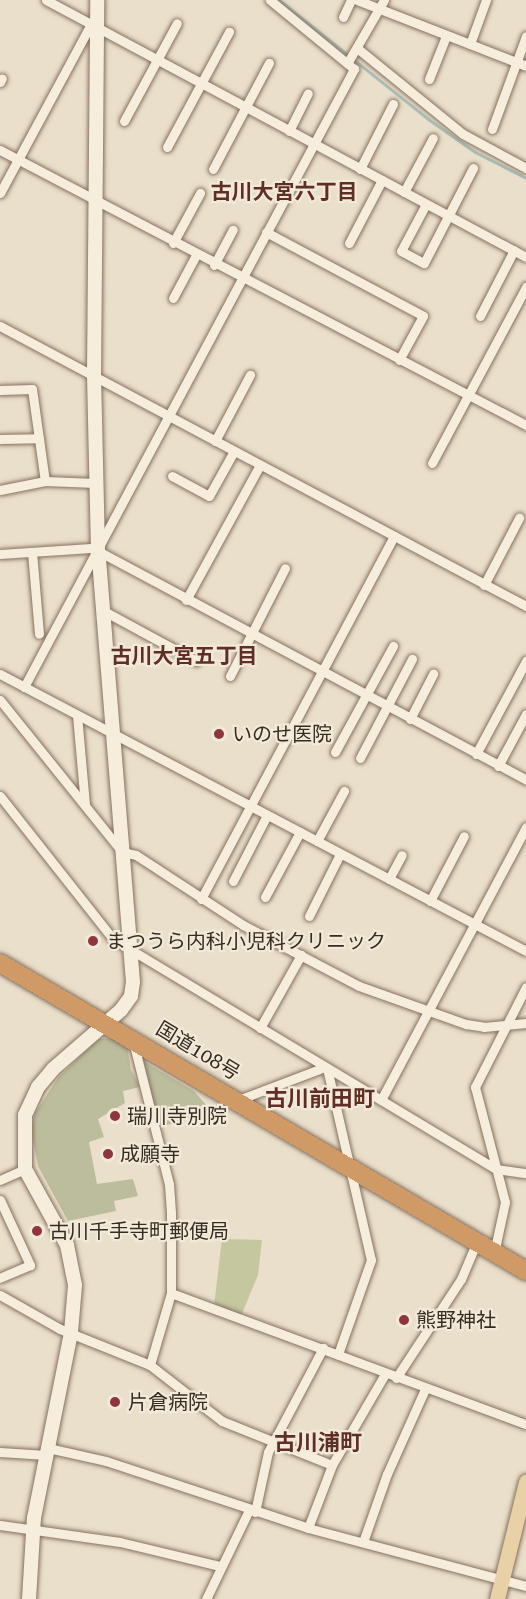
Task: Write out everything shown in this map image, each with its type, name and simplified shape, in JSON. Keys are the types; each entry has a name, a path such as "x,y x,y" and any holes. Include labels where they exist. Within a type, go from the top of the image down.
{"highway":[{"name":"国道108号","path":"0,963 108,1023 526,1271"}],"main road":[{"path":"497,1599 526,1482"}],"street":[{"path":"46,0 526,256"},
{"path":"29,1599 33,1530 71,1332 73,1265 67,1245 25,1169 22,1131 29,1102 53,1069 90,1034 108,1023 131,996 98,551 94,376 94,26 97,0"},
{"path":"24,687 354,69 270,0"},
{"path":"342,17 351,0"},
{"path":"357,0 521,64"},
{"path":"348,62 384,0"},
{"path":"470,45 486,0"},
{"path":"124,121 177,24"},
{"path":"0,193 94,26"},
{"path":"167,147 229,32"},
{"path":"429,79 446,36"},
{"path":"492,129 521,64 526,36"},
{"path":"356,50 463,134 526,168"},
{"path":"213,169 268,63"},
{"path":"289,131 308,93"},
{"path":"360,169 393,104"},
{"path":"404,192 433,138"},
{"path":"0,150 214,265 526,425"},
{"path":"426,204 401,251 424,263 473,168"},
{"path":"349,243 382,180"},
{"path":"173,243 200,193"},
{"path":"214,265 233,230"},
{"path":"266,232 423,316 399,360"},
{"path":"480,316 514,250"},
{"path":"173,298 196,255"},
{"path":"432,463 526,287"},
{"path":"0,326 526,606"},
{"path":"215,441 250,375"},
{"path":"0,390 32,389 45,481"},
{"path":"0,439 39,438"},
{"path":"172,477 209,496 234,451"},
{"path":"186,600 260,465"},
{"path":"0,490 45,481 96,483"},
{"path":"484,585 519,518"},
{"path":"201,899 394,536"},
{"path":"0,554 98,551 251,635 526,780"},
{"path":"32,552 39,634"},
{"path":"230,676 285,568"},
{"path":"102,610 195,661"},
{"path":"335,752 364,695 393,646"},
{"path":"360,758 412,659"},
{"path":"476,754 526,661"},
{"path":"0,674 526,951"},
{"path":"410,719 433,674"},
{"path":"0,700 122,852 136,855 201,899 359,986 466,1024 507,1026 526,1023"},
{"path":"498,766 526,714"},
{"path":"77,715 85,805"},
{"path":"317,842 344,791"},
{"path":"0,796 113,939 496,1169 526,1173"},
{"path":"233,881 267,815"},
{"path":"381,1100 526,827"},
{"path":"265,897 300,832"},
{"path":"430,901 464,836"},
{"path":"309,916 340,854"},
{"path":"389,879 402,855"},
{"path":"260,1028 301,956"},
{"path":"494,1253 505,1202 475,1087 526,987"},
{"path":"133,1039 170,1184 171,1293 150,1365"},
{"path":"238,1100 326,1068"},
{"path":"326,1068 371,1260 338,1354"},
{"path":"0,1180 25,1169"},
{"path":"0,1200 30,1265 0,1278"},
{"path":"396,1378 461,1279 476,1243"},
{"path":"171,1293 526,1425"},
{"path":"0,1295 71,1332 150,1365 204,1410 273,1442 332,1465"},
{"path":"206,1599 219,1566 252,1511 273,1442 323,1348"},
{"path":"308,1528 332,1465 385,1374"},
{"path":"363,1542 387,1474 425,1389"},
{"path":"0,1452 47,1451 106,1461 308,1528 526,1586"},
{"path":"0,1525 120,1542 219,1566"}],"green space":[{"path":"115,1038 127,1046 131,1070 140,1087 123,1091 125,1103 98,1119 104,1137 89,1142 97,1184 133,1179 138,1196 114,1201 116,1211 68,1221 38,1166 31,1130 35,1113 58,1078 98,1039"},
{"path":"138,1058 194,1091 213,1113 159,1127"},
{"path":"222,1239 262,1240 258,1275 241,1316 214,1306"}],"waterway":[{"path":"279,0 428,119 475,152 526,178"}],"place":[{"name":"いのせ医院","path":"219,734"},
{"name":"まつうら内科小児科クリニック","path":"93,941"},
{"name":"瑞川寺別院","path":"115,1116"},
{"name":"成願寺","path":"108,1154"},
{"name":"古川千手寺町郵便局","path":"37,1231"},
{"name":"熊野神社","path":"404,1320"},
{"name":"片倉病院","path":"115,1402"}],"district":[{"name":"古川大宮六丁目","path":"284,192"},
{"name":"古川大宮五丁目","path":"184,656"},
{"name":"古川前田町","path":"320,1099"},
{"name":"古川浦町","path":"318,1443"}]}
